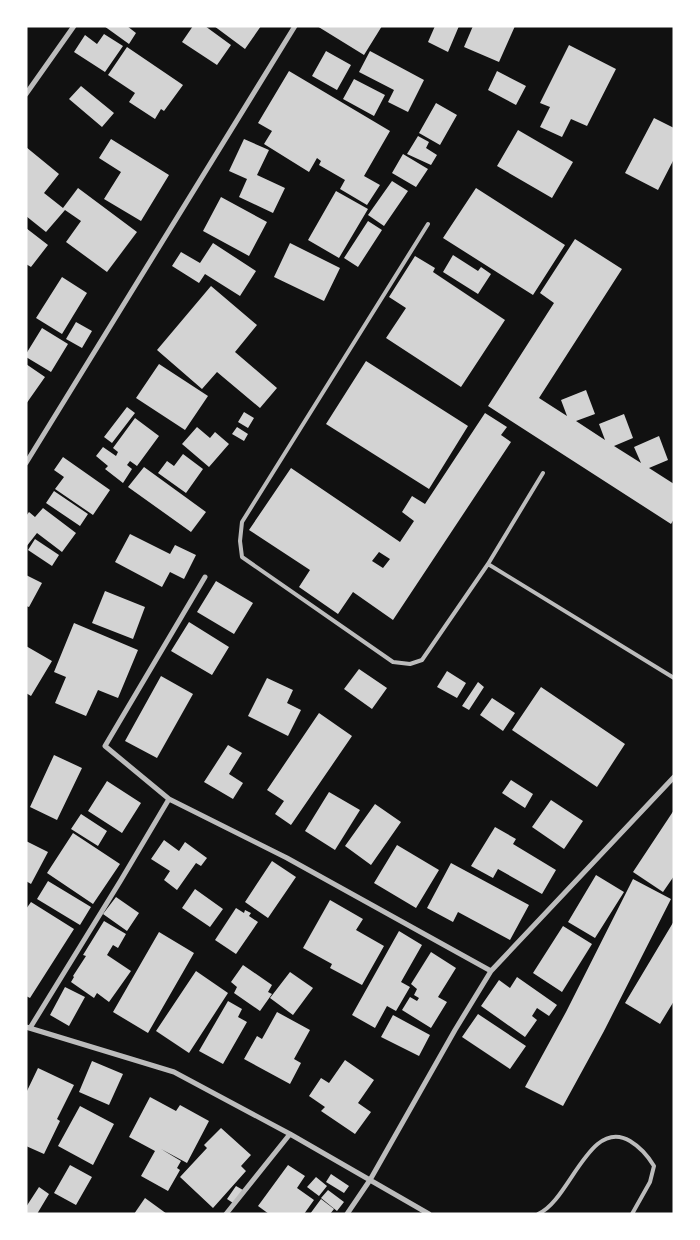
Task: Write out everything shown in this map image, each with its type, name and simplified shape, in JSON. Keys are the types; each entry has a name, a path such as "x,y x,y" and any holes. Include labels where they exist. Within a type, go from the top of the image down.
{"street":[{"path":"26,94 74,26"},
{"path":"26,463 295,26"},
{"path":"205,577 105,746 169,799 287,858 491,971"},
{"path":"347,1214 370,1180 454,1030 491,971 674,777"},
{"path":"169,799 116,888 28,1027 174,1072 290,1134 429,1214"},
{"path":"226,1214 290,1134"}],"lane":[{"path":"428,224 242,522 240,541 242,557 394,662 410,664 422,660 488,564 543,473"},
{"path":"488,564 674,678"},
{"path":"538,1214 554,1202 595,1145 609,1137 622,1136 648,1156 654,1166 650,1182 632,1214"}],"building":[{"path":"104,26 127,26 136,33 129,44"},
{"path":"193,26 205,26 231,45 217,65 182,42"},
{"path":"214,26 261,26 245,49"},
{"path":"317,26 382,26 364,55"},
{"path":"435,26 459,26 448,52 428,42"},
{"path":"473,26 515,26 499,62 464,47"},
{"path":"104,34 123,46 105,72 74,52 85,35 97,44"},
{"path":"569,45 616,69 587,126 571,119 562,137 540,127 550,107 540,103"},
{"path":"127,47 183,85 164,111 161,109 155,119 129,102 135,93 108,75"},
{"path":"326,51 351,65 337,90 312,76"},
{"path":"370,51 424,80 408,112 388,102 394,90 359,72"},
{"path":"289,71 390,131 364,176 380,185 367,205 340,189 345,180 319,165 321,161 317,158 309,172 264,144 272,131 258,123"},
{"path":"497,71 526,86 516,105 488,90"},
{"path":"354,79 385,95 374,116 343,99"},
{"path":"81,86 114,113 102,127 69,99"},
{"path":"436,103 457,115 440,145 419,133"},
{"path":"654,118 674,128 674,159 658,190 625,173"},
{"path":"518,130 573,162 552,198 497,166"},
{"path":"418,136 429,142 426,148 437,155 431,165 407,154"},
{"path":"111,139 169,175 141,221 104,199 121,172 99,158"},
{"path":"244,139 269,150 257,175 285,188 273,213 239,197 247,179 229,171"},
{"path":"26,147 59,174 44,193 63,208 78,188 137,232 107,272 66,242 81,221 65,210 46,232 26,216"},
{"path":"403,154 428,169 416,187 392,173"},
{"path":"392,181 408,191 384,226 368,215"},
{"path":"476,188 565,245 533,295 443,238"},
{"path":"336,191 368,209 339,258 308,240"},
{"path":"221,197 267,222 249,256 203,231"},
{"path":"368,221 382,230 358,267 344,258"},
{"path":"26,228 48,245 31,267 26,264"},
{"path":"575,239 622,269 539,398 567,416 561,400 586,390 595,414 576,421 605,440 599,424 624,414 633,438 614,446 641,463 634,447 659,436 668,460 649,468 674,484 674,519 671,524 488,406 554,303 540,293"},
{"path":"213,243 256,271 240,296 205,274 199,283 172,266 181,252 200,263"},
{"path":"290,243 340,268 324,301 274,277"},
{"path":"453,255 478,271 481,267 491,274 478,294 443,272"},
{"path":"415,256 435,268 433,272 505,320 461,387 386,338 406,308 389,297"},
{"path":"62,277 87,293 62,334 36,318"},
{"path":"211,286 257,325 235,352 277,388 260,408 217,372 202,389 157,350"},
{"path":"76,322 92,331 82,348 66,339"},
{"path":"42,328 68,344 51,372 26,357"},
{"path":"366,361 468,426 429,489 326,424"},
{"path":"26,364 45,377 26,404"},
{"path":"159,364 208,396 185,430 136,398"},
{"path":"127,407 135,413 112,443 104,437"},
{"path":"244,412 254,418 248,428 238,422"},
{"path":"485,413 507,427 501,435 511,442 393,620 353,592 338,614 299,587 310,570 249,530 291,468 400,542 414,521 402,512 412,496 425,504","holes":["379,552 390,559 383,568 372,561"]},
{"path":"135,418 159,436 137,466 130,461 127,465 132,469 123,483 105,469 108,466 96,456 103,447 116,456 118,452 113,448"},
{"path":"197,427 210,438 215,432 229,444 209,467 182,444"},
{"path":"237,427 248,434 244,441 232,434"},
{"path":"183,454 203,469 186,493 158,473 167,461 174,466"},
{"path":"63,457 110,490 93,515 55,489 64,477 54,470"},
{"path":"144,467 206,512 191,532 128,487"},
{"path":"54,491 88,514 80,526 46,503"},
{"path":"43,508 76,533 62,552 37,533 26,547 26,516 29,512 35,517"},
{"path":"130,534 170,554 175,545 196,555 184,579 170,572 162,587 115,562"},
{"path":"35,539 59,555 52,566 28,550"},
{"path":"26,575 42,583 29,607 26,606"},
{"path":"216,581 253,603 234,634 197,612"},
{"path":"105,591 145,607 133,639 92,623"},
{"path":"189,622 229,647 212,675 171,651"},
{"path":"74,623 138,650 118,698 98,690 86,716 55,703 66,677 54,672"},
{"path":"26,646 52,661 31,696 26,693"},
{"path":"359,669 387,688 372,709 344,689"},
{"path":"447,671 466,683 457,698 437,687"},
{"path":"161,676 193,694 157,758 125,741"},
{"path":"267,678 293,690 287,703 301,710 288,736 248,716"},
{"path":"478,682 484,687 469,710 462,706"},
{"path":"541,687 625,744 597,787 512,730"},
{"path":"492,698 515,713 503,731 480,715"},
{"path":"319,713 352,736 291,825 275,814 284,801 267,790"},
{"path":"228,745 242,753 229,774 243,783 233,799 204,782"},
{"path":"54,755 82,768 57,820 30,807"},
{"path":"511,780 533,794 525,808 502,793"},
{"path":"107,781 141,803 122,833 88,811"},
{"path":"329,792 360,810 335,850 305,831"},
{"path":"551,800 583,821 564,849 532,827"},
{"path":"375,804 401,822 371,865 345,846"},
{"path":"674,810 674,876 663,892 633,872"},
{"path":"81,814 107,831 98,846 71,829"},
{"path":"495,827 516,839 513,844 556,870 542,894 498,869 493,878 471,866"},
{"path":"73,833 120,864 93,904 47,873"},
{"path":"164,840 179,851 185,842 207,858 201,866 196,863 177,890 164,880 170,871 151,859"},
{"path":"26,841 48,852 31,884 26,881"},
{"path":"397,845 439,870 416,908 374,883"},
{"path":"272,861 296,877 268,918 245,902"},
{"path":"451,863 529,905 510,940 458,912 453,922 427,908"},
{"path":"596,875 624,892 595,938 568,922"},
{"path":"633,879 671,899 604,1031 563,1106 525,1087 566,1012"},
{"path":"48,881 91,907 80,925 37,899"},
{"path":"195,889 223,909 210,927 182,908"},
{"path":"116,897 139,913 127,931 103,914"},
{"path":"330,900 363,919 356,930 384,946 362,985 330,968 332,964 303,948"},
{"path":"31,902 74,929 30,998 26,996 26,909"},
{"path":"236,908 244,913 245,910 251,913 249,916 258,922 236,954 215,940"},
{"path":"104,921 126,934 118,948 113,945 107,955 131,971 109,1002 97,993 94,998 71,982 86,956 83,955"},
{"path":"674,921 674,1001 660,1024 625,1003"},
{"path":"563,926 592,944 562,992 533,973"},
{"path":"399,931 422,945 401,982 410,987 396,1011 387,1006 375,1028 352,1015"},
{"path":"159,932 194,953 148,1033 113,1012"},
{"path":"431,952 456,968 438,997 447,1002 431,1028 402,1010 410,997 417,1001 419,998 414,995 417,989 411,984"},
{"path":"243,965 272,985 268,992 272,994 260,1011 234,993 237,987 231,982"},
{"path":"196,971 228,993 189,1053 156,1031"},
{"path":"290,972 313,988 293,1015 270,998"},
{"path":"517,977 557,1005 549,1016 537,1008 532,1016 537,1020 525,1037 481,1006 499,980 510,988"},
{"path":"65,987 85,997 69,1026 50,1015"},
{"path":"228,1001 242,1009 238,1017 247,1022 223,1064 199,1051"},
{"path":"277,1012 310,1030 294,1059 301,1063 290,1084 244,1059 257,1036 262,1039"},
{"path":"478,1014 526,1046 510,1069 462,1037"},
{"path":"393,1015 430,1035 419,1056 381,1037"},
{"path":"345,1060 374,1080 358,1103 371,1112 355,1134 321,1111 325,1107 309,1096 321,1078 329,1083"},
{"path":"92,1061 123,1074 109,1105 79,1092"},
{"path":"38,1068 74,1085 57,1119 60,1121 44,1154 26,1146 26,1093"},
{"path":"150,1097 176,1111 180,1105 209,1121 187,1163 161,1149 181,1161 177,1168 180,1170 168,1191 141,1176 155,1151 129,1137"},
{"path":"80,1106 114,1124 93,1165 58,1146"},
{"path":"221,1128 251,1155 241,1166 246,1171 213,1208 180,1177 207,1148 204,1145"},
{"path":"70,1165 92,1177 76,1205 54,1193"},
{"path":"288,1165 305,1176 297,1188 314,1200 304,1214 269,1214 258,1206"},
{"path":"331,1174 349,1186 344,1193 326,1182"},
{"path":"316,1177 327,1186 319,1196 307,1187"},
{"path":"236,1186 243,1190 233,1203 227,1199"},
{"path":"39,1187 49,1194 37,1214 26,1214 26,1207"},
{"path":"328,1190 344,1202 337,1211 321,1198"},
{"path":"145,1198 167,1214 134,1214"},
{"path":"321,1199 334,1209 330,1214 310,1214"}]}
